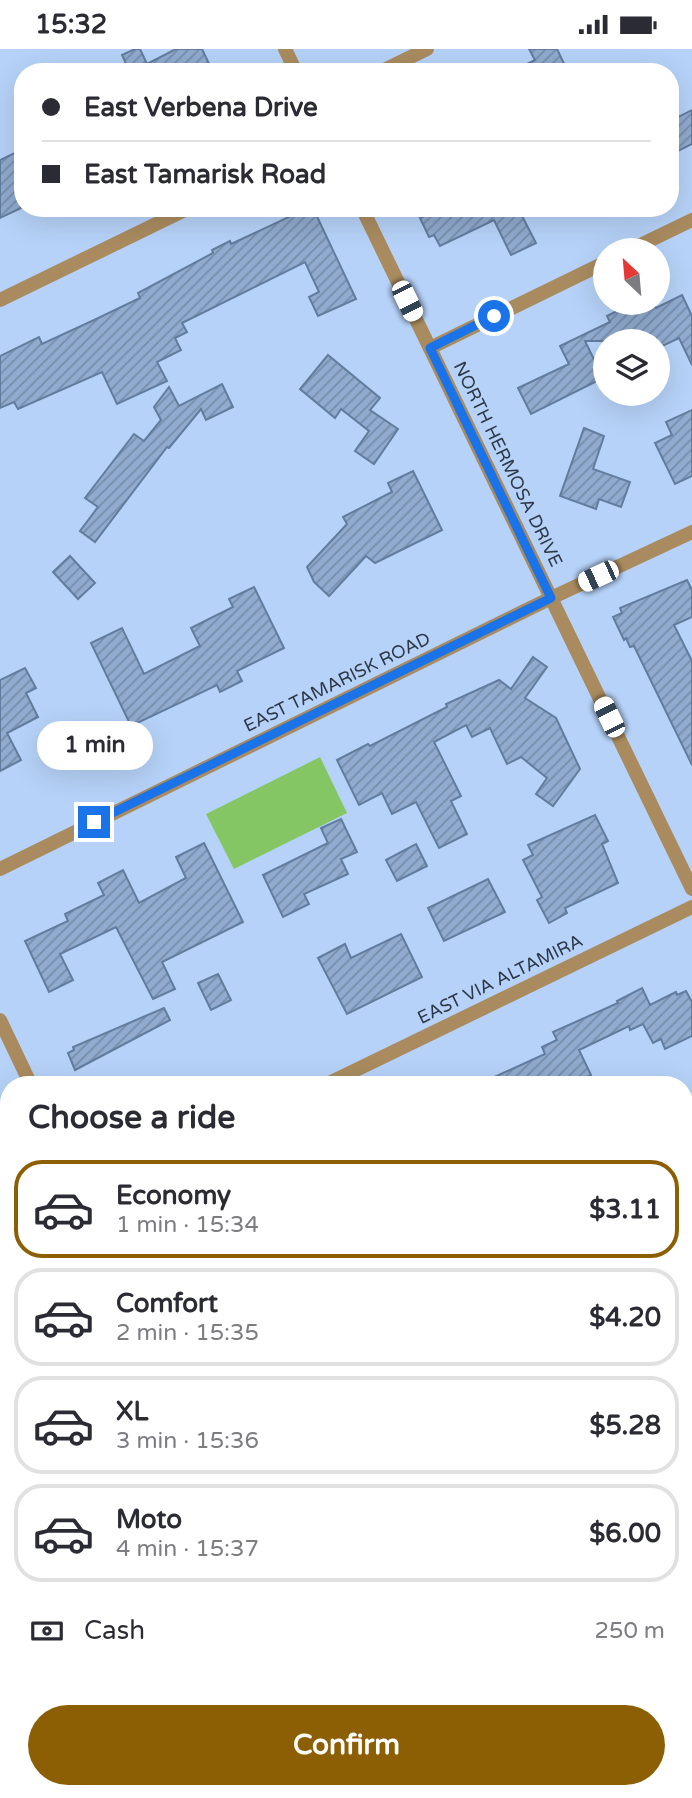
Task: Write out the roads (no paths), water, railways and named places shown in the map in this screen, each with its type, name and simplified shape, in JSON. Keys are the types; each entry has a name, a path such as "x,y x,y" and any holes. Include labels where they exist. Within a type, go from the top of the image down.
{"street":[{"path":"398,63 427,49"},
{"path":"0,300 171,217"},
{"name":"NORTH HERMOSA DRIVE","path":"366,217 692,888"},
{"path":"655,238 692,220"},
{"path":"430,348 593,268"},
{"name":"EAST TAMARISK ROAD","path":"0,869 551,598 692,532"},
{"name":"EAST VIA ALTAMIRA","path":"344,1076 692,907"},
{"path":"0,1020 27,1076"}]}
